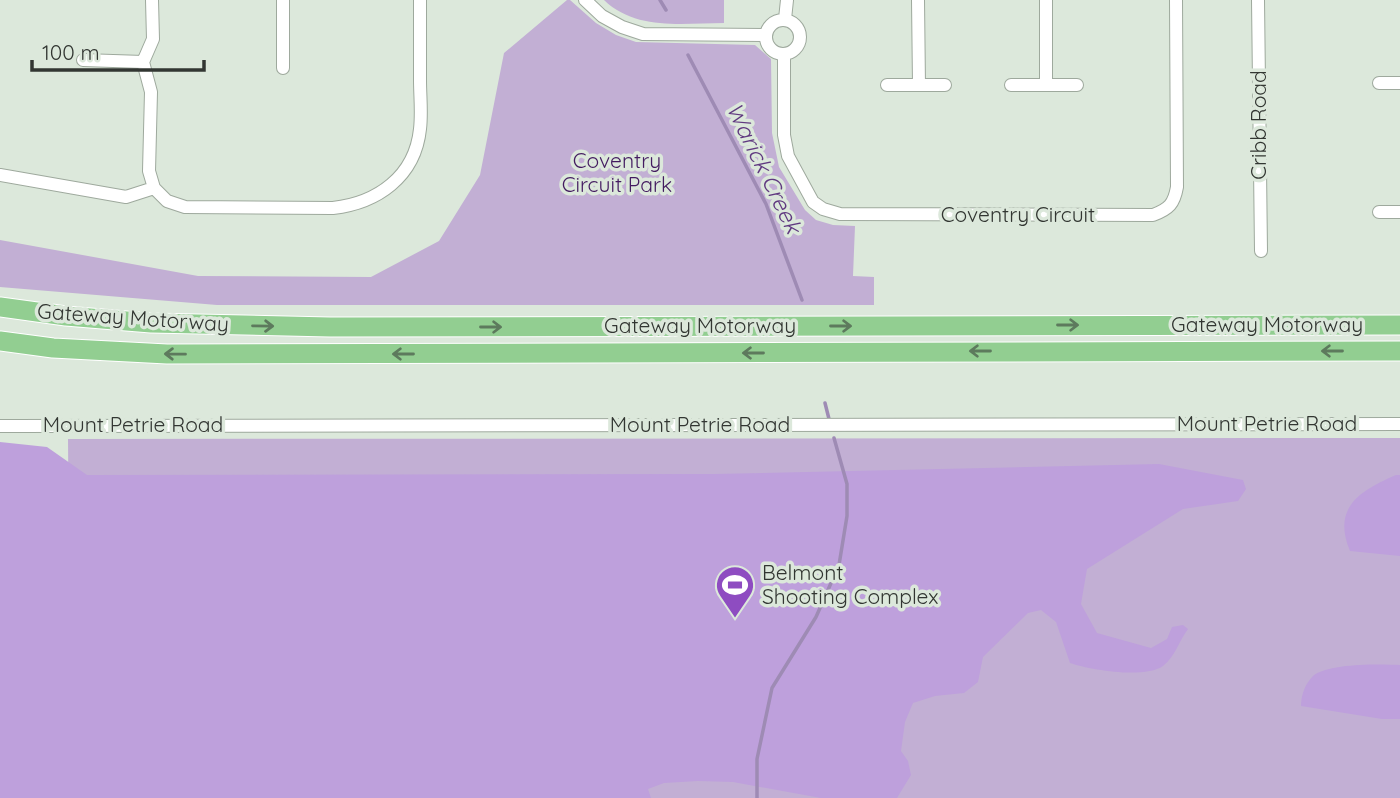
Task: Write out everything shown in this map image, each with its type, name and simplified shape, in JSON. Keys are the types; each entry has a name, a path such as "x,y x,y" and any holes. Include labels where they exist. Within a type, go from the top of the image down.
{"highway":[{"name":"Gateway Motorway","path":"0,307 151,323 330,327 1400,325"},
{"name":"Gateway Motorway","path":"0,341 53,348 167,354 1400,351"}],"street":[{"path":"152,0 153,40 143,62 151,92 149,171 155,188 167,201 185,207 333,208 354,205 388,187 408,165 420,130 420,0"},
{"path":"283,0 284,68"},
{"path":"585,0 602,16 643,34 766,35"},
{"path":"785,19 787,0"},
{"path":"918,0 919,85"},
{"path":"1045,85 1046,0"},
{"name":"Coventry Circuit","path":"784,54 784,135 788,156 813,202 823,209 840,214 1153,215 1168,209 1174,200 1177,187 1176,0"},
{"name":"Cribb Road","path":"1258,0 1261,251"},
{"path":"785,19 797,25 801,37 796,49 784,54 770,49 766,35 772,23 785,19"},
{"path":"83,60 143,62"},
{"path":"1379,83 1400,83"},
{"path":"887,85 945,85"},
{"path":"1011,85 1077,85"},
{"path":"0,175 126,197 155,188"},
{"path":"1379,212 1400,212"},
{"name":"Mount Petrie Road","path":"0,426 1400,424"}],"green space":[{"name":"Coventry Circuit Park","path":"567,0 596,23 616,35 636,42 755,45 771,59 772,133 779,167 805,210 816,220 833,225 855,226 853,276 874,277 874,305 217,305 0,287 0,240 198,276 371,277 439,241 480,175 504,53"},
{"path":"604,0 724,0 724,23 676,24 645,21 630,17"},
{"name":"Belmont Shooting Complex","path":"1400,438 1400,798 71,798 68,439"}],"shaded area":[{"name":"Belmont Shooting Complex","path":"0,442 47,447 87,475 714,474 1159,464 1243,480 1246,489 1238,501 1183,509 1087,569 1081,604 1097,633 1151,648 1167,639 1172,627 1183,625 1188,629 1171,658 1163,666 1155,670 1131,673 1070,663 1056,622 1041,610 1028,613 983,657 978,682 964,693 935,696 913,703 905,722 901,751 908,761 911,775 897,798 821,798 733,782 698,781 664,783 648,789 651,798 0,798"},
{"path":"1400,475 1400,556 1350,551 1344,523 1352,503 1371,488"},
{"path":"1355,665 1400,665 1400,719 1382,719 1301,706 1306,686 1313,676 1320,672"}],"waterway":[{"name":"Warick Creek","path":"660,0 666,10"},
{"name":"Warick Creek","path":"688,55 766,204 802,300"},
{"name":"Warick Creek","path":"825,403 829,419"},
{"name":"Warick Creek","path":"757,798 757,759 772,688 816,617 839,565 847,516 847,484 834,438"}],"place":[{"name":"Belmont Shooting Complex","path":"735,619"}]}
